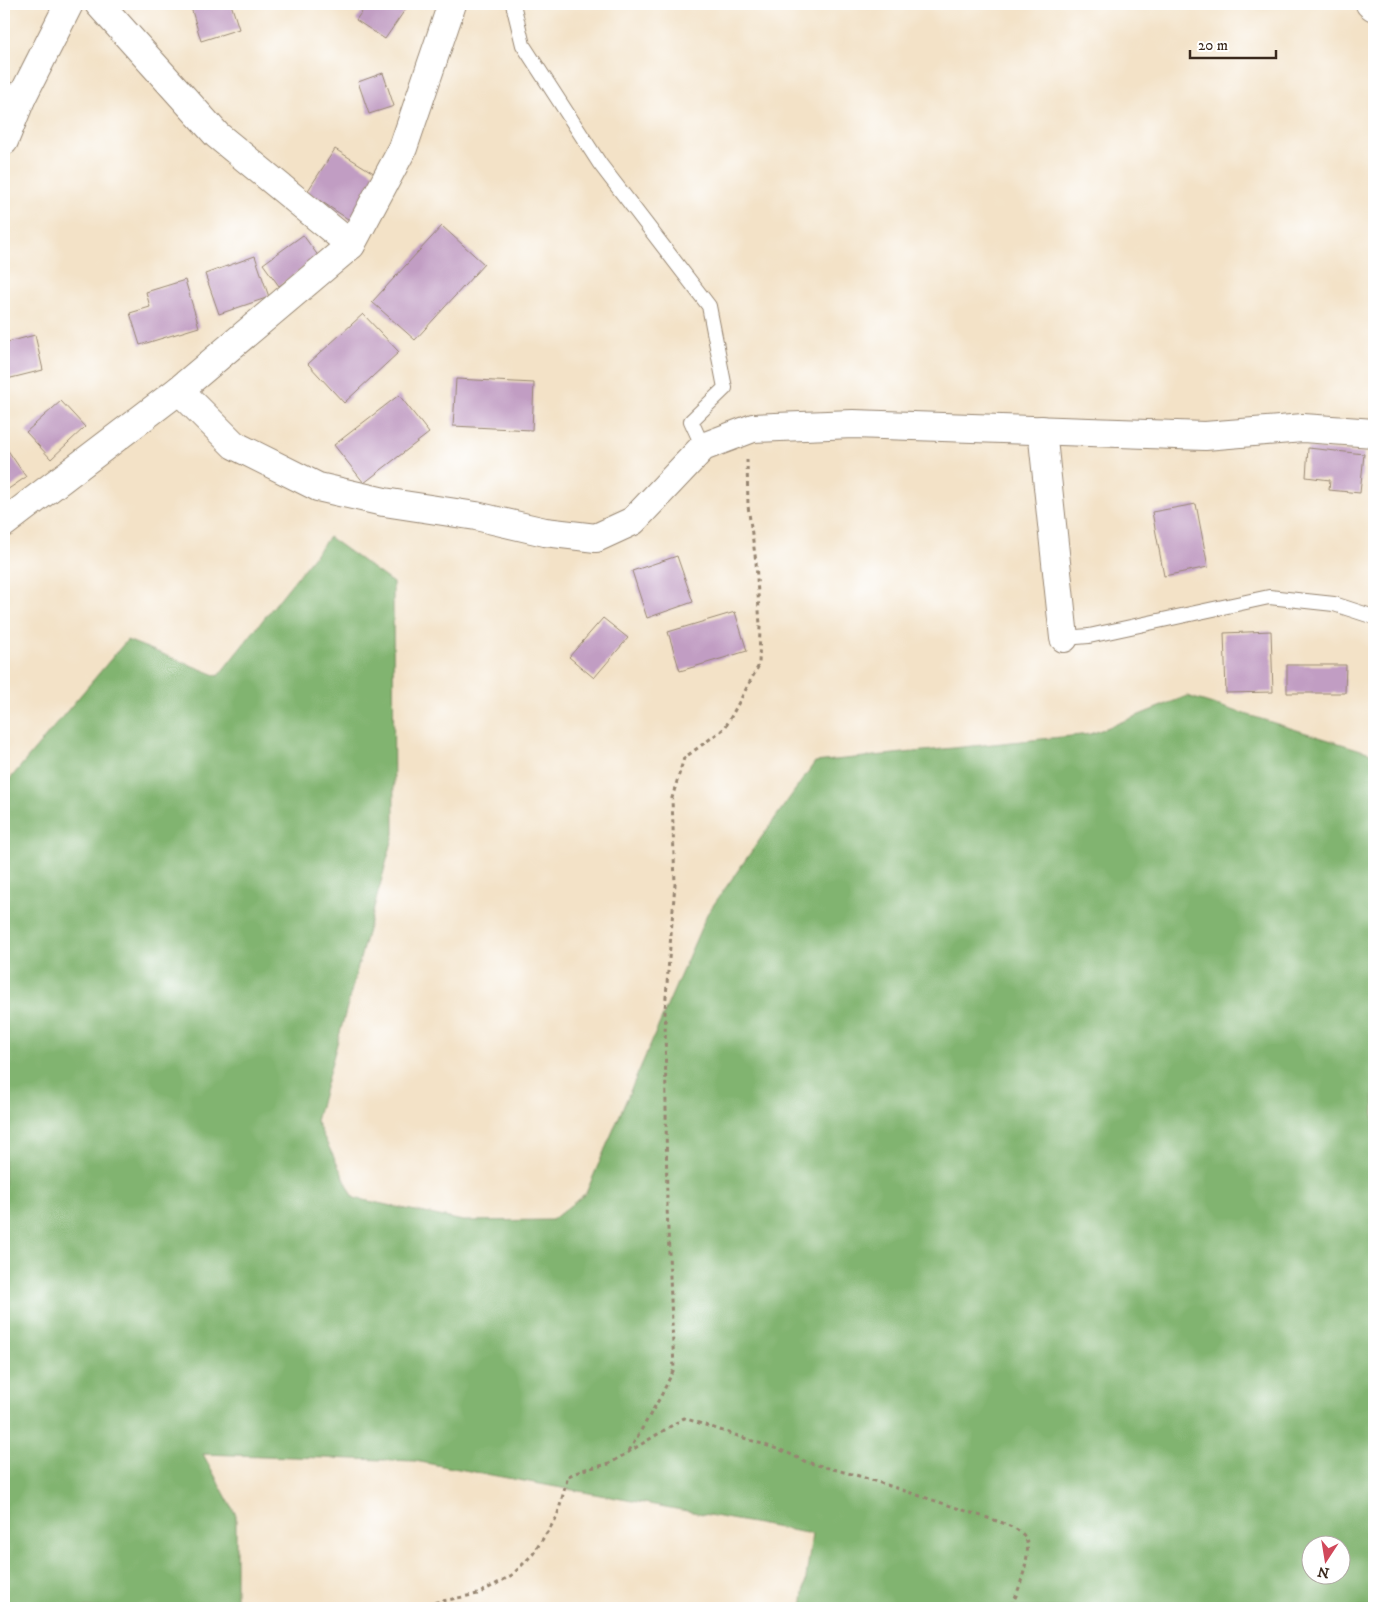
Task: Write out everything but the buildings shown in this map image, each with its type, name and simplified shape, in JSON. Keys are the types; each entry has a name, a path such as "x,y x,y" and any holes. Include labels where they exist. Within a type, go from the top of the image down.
{"street":[{"path":"4,141 12,98 70,4"},
{"path":"99,4 217,135 351,245"},
{"path":"4,523 179,390 351,245 403,148 452,4"},
{"path":"1370,4 1374,7"},
{"path":"179,390 234,445 318,487 384,502 476,516 545,532 596,538 633,521 703,447 753,428 853,424 1205,436 1304,428 1374,432"},
{"path":"1042,430 1064,638"}],"lane":[{"path":"513,4 523,45 600,164 709,306 726,388 691,421 703,447"},
{"path":"1064,638 1090,636 1269,597 1334,604 1374,617"}],"path":[{"path":"629,1451 661,1396 674,1369 668,1206 665,1009 675,884 672,798 684,758 725,728 759,665 759,608 756,562 748,506 748,463 746,458"},
{"path":"387,1608 427,1604 478,1594 512,1574 534,1554 557,1517 568,1476 586,1469 610,1464 684,1418 786,1452 806,1462 859,1476 1003,1523 1020,1532 1026,1538 1028,1548 1022,1578 1010,1608"}],"green space":[{"path":"329,537 393,583 394,834 316,1121 354,1198 463,1221 552,1220 586,1193 707,914 815,762 1091,734 1187,696 1374,754 1374,1608 802,1608 812,1534 415,1461 203,1454 236,1515 236,1603 196,1608 4,1608 4,786 127,640 218,676"}]}
